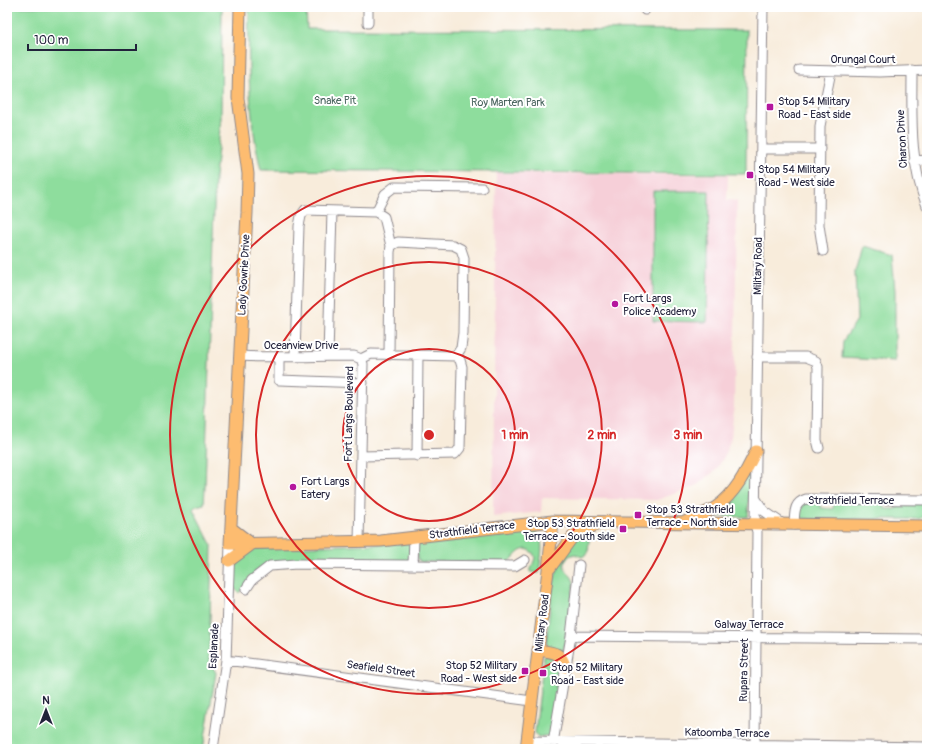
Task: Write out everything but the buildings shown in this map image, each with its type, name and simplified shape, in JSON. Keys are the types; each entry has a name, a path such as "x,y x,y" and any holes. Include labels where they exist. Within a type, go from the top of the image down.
{"main road":[{"name":"Lady Gowrie Drive","path":"230,544 248,174 238,98 240,7"},
{"path":"682,523 716,507 725,499 743,477 756,451"},
{"name":"Strathfield Terrace","path":"230,544 359,542 553,521 927,526"},
{"name":"Military Road","path":"527,745 553,521"},
{"path":"548,570 574,535 604,522"},
{"path":"229,562 252,544 231,528"},
{"path":"538,650 560,655 564,660 565,667"}],"street":[{"path":"368,7 368,23"},
{"name":"Military Road","path":"755,524 763,7"},
{"name":"Orungal Court","path":"799,70 880,72 927,70"},
{"name":"Charon Drive","path":"912,70 914,161 920,188 927,206"},
{"path":"823,251 820,242 819,225 820,126 831,71"},
{"path":"762,149 820,149"},
{"path":"914,161 927,160"},
{"path":"376,212 385,194 394,187 482,188"},
{"path":"295,356 299,226 301,216 305,210 376,212 384,217 391,246 389,354"},
{"path":"328,356 332,211"},
{"path":"391,246 398,242 406,242 453,245 461,250 464,258 463,333 461,348 456,356"},
{"path":"361,359 371,354 456,356 460,360 462,367 460,448 455,454 361,456"},
{"path":"417,456 418,355"},
{"name":"Oceanview Drive","path":"240,356 279,358 295,356 354,356 361,359"},
{"path":"757,357 806,357 816,360 818,367 817,440 819,448"},
{"path":"279,358 279,380 363,383"},
{"name":"Fort Largs Boulevard","path":"359,542 363,383 363,364 361,359"},
{"path":"756,499 764,511 782,524"},
{"name":"Strathfield Terrace","path":"794,525 795,506 800,501 806,499 927,500"},
{"name":"Rupara Street","path":"755,524 755,745"},
{"name":"Strathfield Terrace","path":"413,565 414,537"},
{"name":"Esplanade","path":"214,749 226,660 230,544"},
{"path":"246,589 252,580 270,566 297,564 515,566 525,560"},
{"path":"553,746 579,565"},
{"name":"Galway Terrace","path":"570,636 756,636 927,639"},
{"name":"Seafield Street","path":"226,660 532,701"},
{"name":"Katoomba Terrace","path":"527,745 927,747"}],"shaded area":[{"name":"Fort Largs Police Academy","path":"496,173 728,175 727,200 737,201 734,407 731,437 725,455 716,470 696,486 657,500 542,498 541,512 493,517"}],"green space":[{"path":"7,7 222,7 221,119 215,177 205,488 204,504 196,506 193,509 212,546 209,659 216,673 203,749 7,749"},
{"name":"Roy Marten Park","path":"249,7 306,7 307,29 747,30 746,174 261,170 251,109 249,69"},
{"path":"653,191 709,191 707,322 653,321"},
{"path":"862,246 892,255 895,291 895,361 842,358 843,341 857,320 855,272"},
{"path":"750,469 748,517 705,516"},
{"path":"804,503 821,503 821,508 833,509 834,503 884,503 885,509 897,509 897,503 922,503 927,507 927,512 922,518 917,519 807,519 802,518 798,513 799,507"},
{"path":"531,529 540,537 541,542 542,548 539,573 530,572 535,558 533,553 527,549 518,552 508,562 421,562 417,559 418,542"},
{"path":"590,530 588,553 582,557 575,554 569,556 564,563 565,569 574,583 563,654 546,644 556,573 561,559 568,547 578,535"},
{"path":"408,543 410,545 410,559 408,561 267,563 251,576 239,593 234,588 237,561 244,554 259,548"},
{"path":"544,656 556,656 561,669 550,735 538,737 535,733"}],"place":[{"name":"Stop 54 Military Road - East side","path":"770,107"},
{"name":"Stop 54 Military Road - West side","path":"750,175"},
{"name":"Fort Largs Police Academy","path":"615,304"},
{"name":"Fort Largs Eatery","path":"293,487"},
{"name":"Stop 53 Strathfield Terrace - North side","path":"638,515"},
{"name":"Stop 53 Strathfield Terrace - South side","path":"623,529"},
{"name":"Stop 52 Military Road - West side","path":"525,671"},
{"name":"Stop 52 Military Road - East side","path":"543,673"}],"park label":[{"name":"Snake Pit","path":"335,100"}]}
